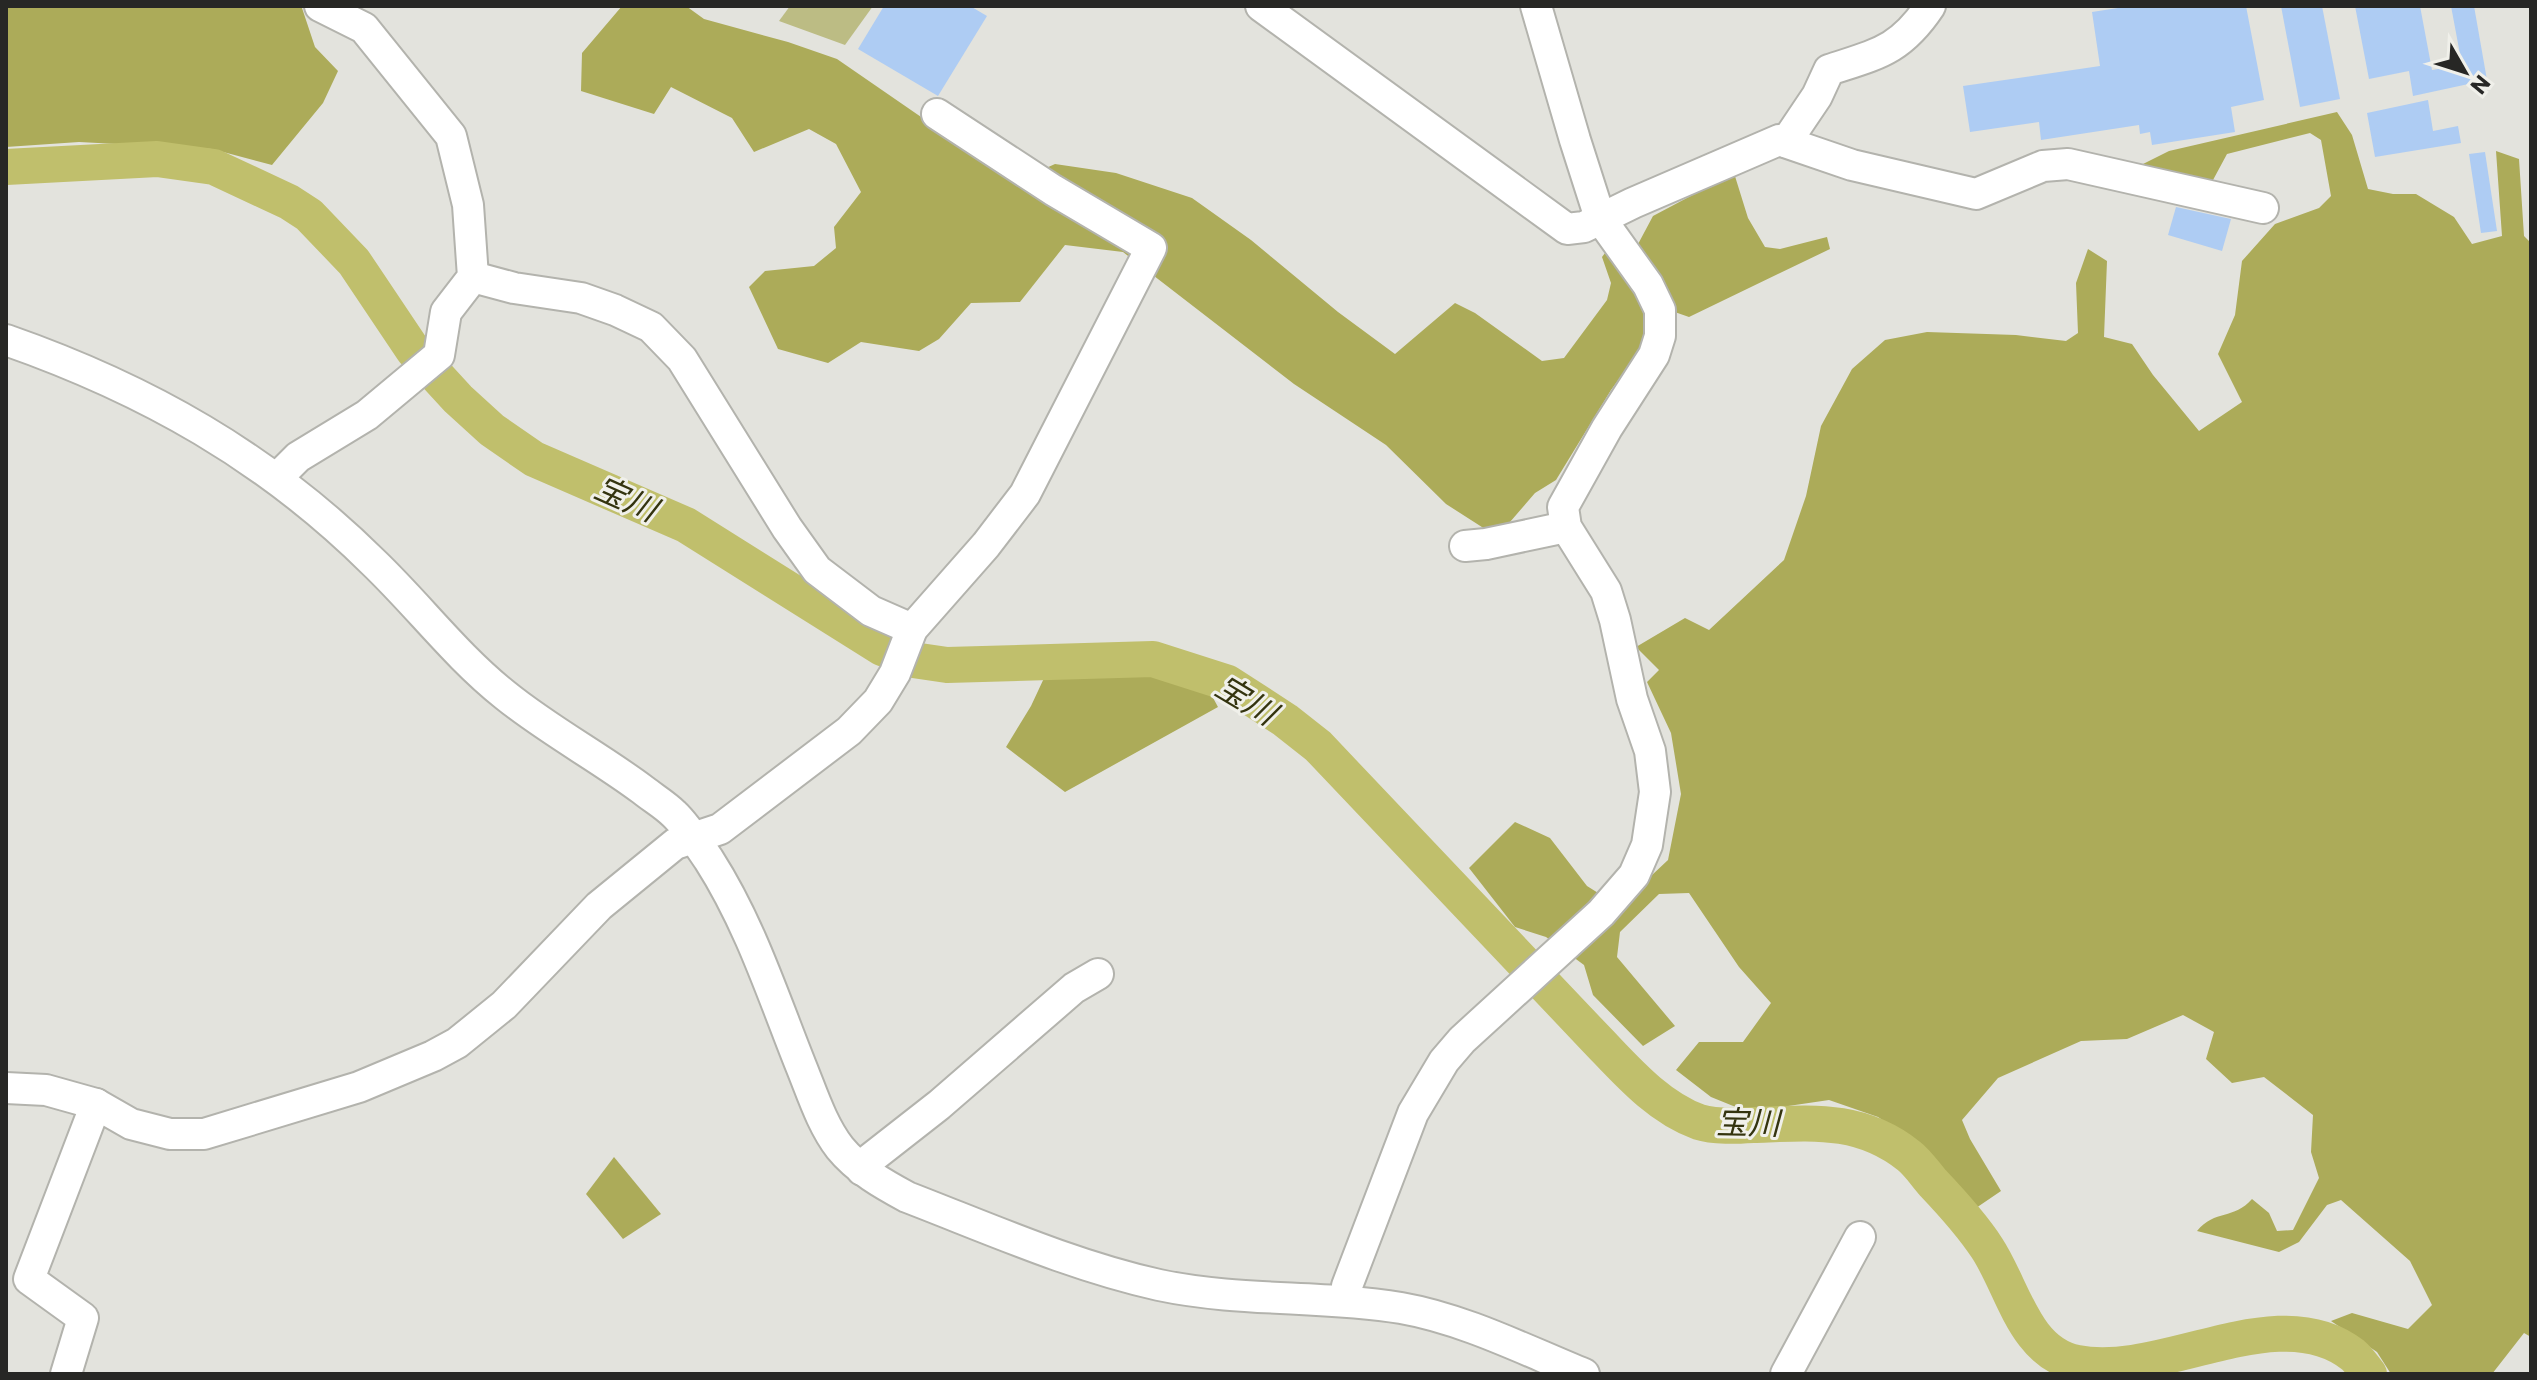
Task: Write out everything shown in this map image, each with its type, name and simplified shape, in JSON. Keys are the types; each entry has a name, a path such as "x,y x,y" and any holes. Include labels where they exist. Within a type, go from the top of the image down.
{"street":[{"path":"277,478 298,457 367,415 439,355 446,312 473,277 468,205 451,136 364,28 320,6"},
{"path":"1261,6 1567,229 1584,227 1779,140 1852,165 1976,194 2043,166 2068,164 2263,208"},
{"path":"1345,1301 1347,1286 1413,1113 1444,1061 1462,1040 1601,913 1634,875 1647,845 1655,792 1650,751 1632,699 1606,591 1566,527 1563,507 1575,482 1654,355 1660,336 1660,310 1648,285 1600,218 1536,6"},
{"path":"1786,142 1817,96 1829,70 1888,50 1908,36 1930,6"},
{"path":"6,1088 46,1090 96,1104 131,1124 170,1134 204,1134 359,1087 433,1056 481,1025 599,906 675,844 720,829 849,731 878,701 895,673 912,629 986,545 1025,494 1151,248 1053,190 937,114"},
{"path":"473,277 514,288 581,298 651,327 682,359 787,528 817,570 871,611 912,629"},
{"path":"6,340 71,363 179,415 277,478 374,563 464,661 508,698 610,765 675,814 733,900 821,1114 839,1147 862,1170 907,1197 1118,1274 1210,1293 1345,1301 1403,1308 1447,1320 1584,1374"},
{"path":"1465,546 1566,527"},
{"path":"862,1170 870,1159 939,1105 1074,988 1098,974"},
{"path":"66,1374 83,1318 29,1279 96,1104"},
{"path":"1786,1374 1860,1237"}],"green space":[{"path":"790,6 873,6 845,45 779,21"}],"shaded area":[{"path":"6,6 299,6 315,47 338,71 323,103 272,165 212,149 79,142 6,147"},
{"path":"622,6 686,6 704,19 837,59 924,119 1024,178 1055,164 1116,173 1192,198 1251,240 1338,312 1395,354 1455,303 1475,313 1542,361 1564,358 1607,300 1611,283 1602,257 1608,249 1637,246 1653,216 1734,173 1748,218 1765,247 1780,249 1827,237 1830,249 1689,317 1669,310 1611,390 1556,480 1535,493 1510,522 1485,529 1446,504 1386,445 1294,384 1123,252 1065,245 1020,302 971,303 939,339 919,351 861,342 828,363 778,349 749,287 765,271 814,266 836,248 834,227 861,192 836,144 809,129 754,152 732,118 671,87 654,114 581,91 582,53"},
{"path":"2337,112 2352,135 2368,189 2416,194 2454,217 2472,244 2502,236 2496,151 2519,159 2524,236 2531,243 2531,1337 2524,1333 2492,1374 2391,1374 2377,1352 2331,1321 2352,1313 2408,1329 2432,1305 2410,1261 2341,1200 2327,1205 2299,1242 2279,1252 2197,1231 2211,1220 2245,1206 2252,1199 2269,1213 2277,1231 2293,1230 2319,1178 2311,1152 2313,1115 2264,1077 2232,1083 2206,1059 2214,1032 2183,1015 2127,1039 2081,1041 1998,1078 1962,1120 2001,1191 1976,1208 1929,1152 1878,1117 1829,1100 1748,1112 1711,1097 1676,1070 1699,1042 1743,1042 1771,1003 1739,967 1689,893 1659,894 1620,932 1617,957 1675,1026 1643,1046 1593,995 1584,965 1546,937 1515,927 1469,868 1515,822 1550,838 1587,886 1619,906 1668,860 1681,794 1671,733 1647,682 1659,670 1636,647 1685,618 1709,630 1784,560 1806,496 1821,426 1852,369 1885,340 1927,332 2016,335 2066,341 2078,333 2076,283 2088,249 2107,261 2104,337 2132,344 2199,431 2242,402 2218,354 2235,315 2242,261 2275,224 2319,208 2331,196 2321,140 2310,133 2227,154 2213,180 2154,173 2141,165 2169,151"},
{"path":"1137,673 1183,682 1211,694 1218,707 1065,792 1006,747 1045,676"},
{"path":"614,1157 661,1214 623,1239 586,1194"}],"building":[{"path":"884,6 970,6 987,16 938,96 858,49"},
{"path":"2131,6 2246,6 2264,100 2231,107 2235,132 2152,145 2150,132 2140,134 2139,125 2041,140 2039,122 1970,132 1963,86 2100,66 2092,12"},
{"path":"2281,6 2322,6 2340,99 2300,107"},
{"path":"2355,6 2420,6 2432,70 2462,65 2451,6 2474,6 2487,80 2413,96 2409,71 2369,79"},
{"path":"2428,100 2433,131 2458,126 2461,143 2375,157 2367,113"},
{"path":"2485,152 2497,231 2481,233 2469,154"},
{"path":"2176,207 2231,219 2222,251 2168,235"}],"waterway":[{"name":"宝川","path":"6,167 157,159 214,167 289,202 309,215 354,262 413,350 458,399 492,430 534,459 686,525 882,648 913,660 947,665 1153,659 1228,683 1318,746 1618,1063 1669,1107 1712,1125 1834,1125 1872,1134 1909,1156 1975,1231 2032,1333 2059,1357 2077,1363 2110,1365 2146,1361 2255,1336 2290,1334 2323,1339 2353,1355 2369,1374"}]}
